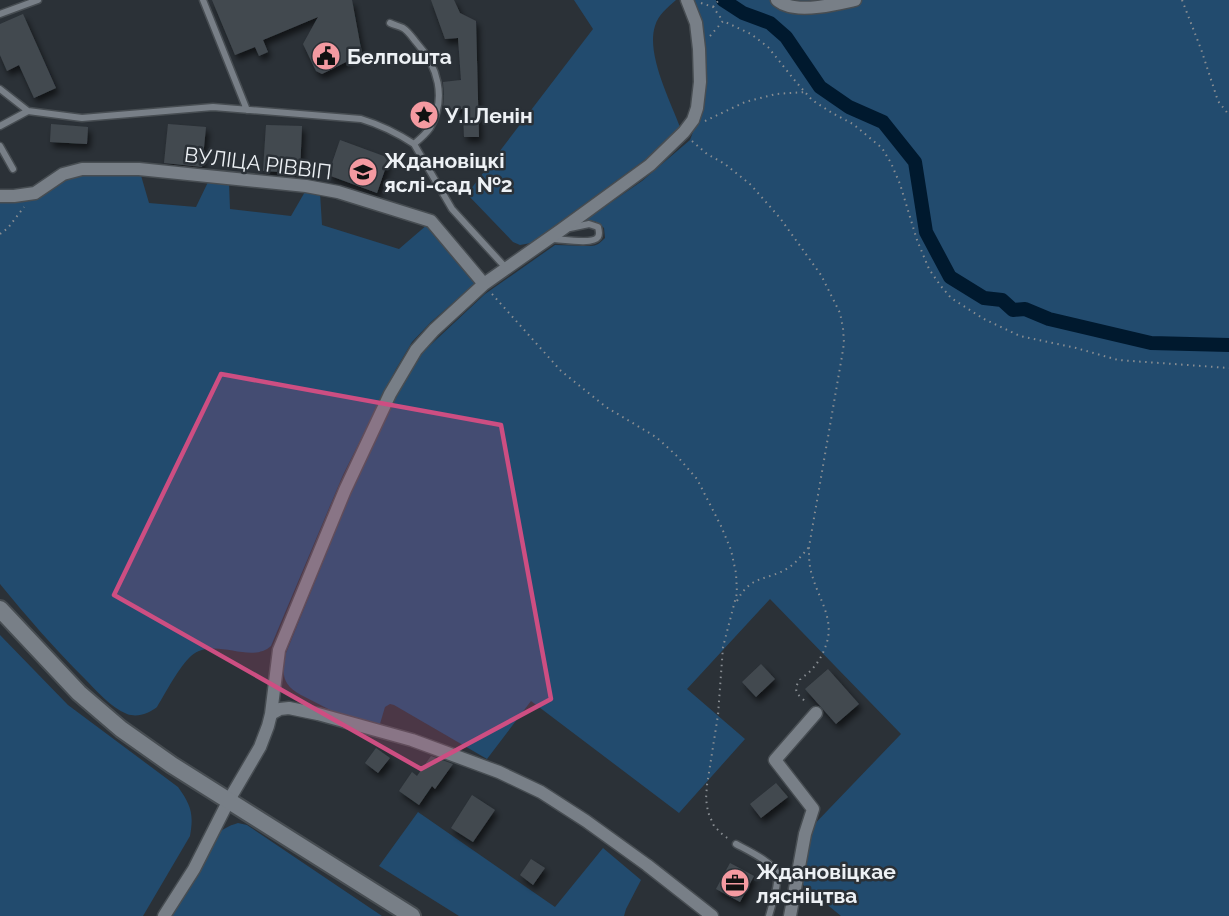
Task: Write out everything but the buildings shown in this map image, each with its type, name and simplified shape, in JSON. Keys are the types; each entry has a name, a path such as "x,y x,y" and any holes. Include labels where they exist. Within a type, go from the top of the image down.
{"street":[{"path":"164,916 194,869 229,800 260,747 271,714 279,650 345,490 390,394 416,351 434,330 484,284 650,165 693,120 700,82 699,49 696,23 687,0"},
{"path":"777,0 786,5 803,7 828,6 855,0"},
{"name":"ВУЛІЦА РІВВІП","path":"0,196 34,193 63,174 82,169 139,169 306,186 338,192 431,220 484,284"},
{"path":"0,609 79,693 121,729 172,765 412,916"},
{"path":"271,714 280,709 289,708 318,714 412,740 499,772 541,792 586,821 712,916"},
{"path":"790,916 805,834 813,809 776,760 816,713"}],"lane":[{"path":"0,14 38,0"},
{"path":"203,0 247,110"},
{"path":"390,23 402,28 422,48 437,77 439,93 434,118 429,129 414,144"},
{"path":"0,89 28,111 82,118 213,107 361,119 385,127 414,144 452,209 506,268"},
{"path":"0,126 28,111"},
{"path":"0,146 13,169"},
{"path":"549,238 591,242 599,234 598,227 592,224 561,230"},
{"path":"736,843 769,863 777,872 778,878 770,916"}],"path":[{"path":"693,0 713,7 723,21 751,34 768,47 812,100 854,124 882,148 900,184 929,270 951,298 984,319 1020,336 1118,360 1229,368"},
{"path":"713,7 719,0"},
{"path":"1182,0 1218,101 1229,115"},
{"path":"699,49 723,21"},
{"path":"805,93 776,94 745,102 684,132 694,145 725,164 751,185 780,218 821,275 840,313 844,343 809,547 809,562 829,622 828,636 825,649 814,667 800,679 796,686 797,692 816,713"},
{"path":"0,234 8,228 34,193"},
{"path":"484,284 561,371 606,407 670,448 697,479 731,550 738,593 734,610"},
{"path":"736,843 723,835 714,825 706,800 727,628 738,598 747,587 758,579 788,568 809,547"}],"highlighted area":[{"path":"221,374 501,425 551,699 421,769 114,595"}],"shaded area":[{"path":"574,0 676,0 658,18 653,37 660,77 680,127 646,159 531,243 520,245 513,242 467,194 593,29"},
{"path":"693,0 1229,0 1229,916 841,916 796,879 805,834 901,734 770,599 687,689 745,739 679,813 531,701 487,759 394,705 390,704 385,707 377,734 294,691 286,682 284,667 286,653 351,493 395,396 423,352 485,294 555,245 590,246 600,243 605,238 604,228 595,222 584,221 642,181 690,140 701,110"},
{"path":"140,172 149,203 196,207 209,180 229,183 230,209 291,216 306,190 320,193 322,225 399,249 428,224 477,282 431,322 412,342 396,369 343,475 271,646 253,653 221,649 200,651 191,656 182,666 157,707 147,713 135,715 127,714 109,703 51,644 0,584 0,198 14,198 65,175"},
{"path":"0,635 68,705 178,787 186,799 192,822 190,836 143,916 0,916"},
{"path":"418,812 555,907 603,848 641,880 624,916 459,916 379,866"},
{"path":"238,823 247,825 382,916 170,916 215,837 225,828"}],"waterway":[{"path":"723,0 743,13 770,23 786,37 820,87 849,107 883,122 915,162 926,232 950,277 984,298 1002,300 1013,310 1025,309 1049,319 1151,343 1229,345"}],"place":[{"name":"Белпошта","path":"326,56"},
{"name":"У.І.Ленін","path":"424,115"},
{"name":"Ждановіцкі яслі-сад №2","path":"363,172"},
{"name":"Ждановіцкае лясніцтва","path":"735,883"}]}
